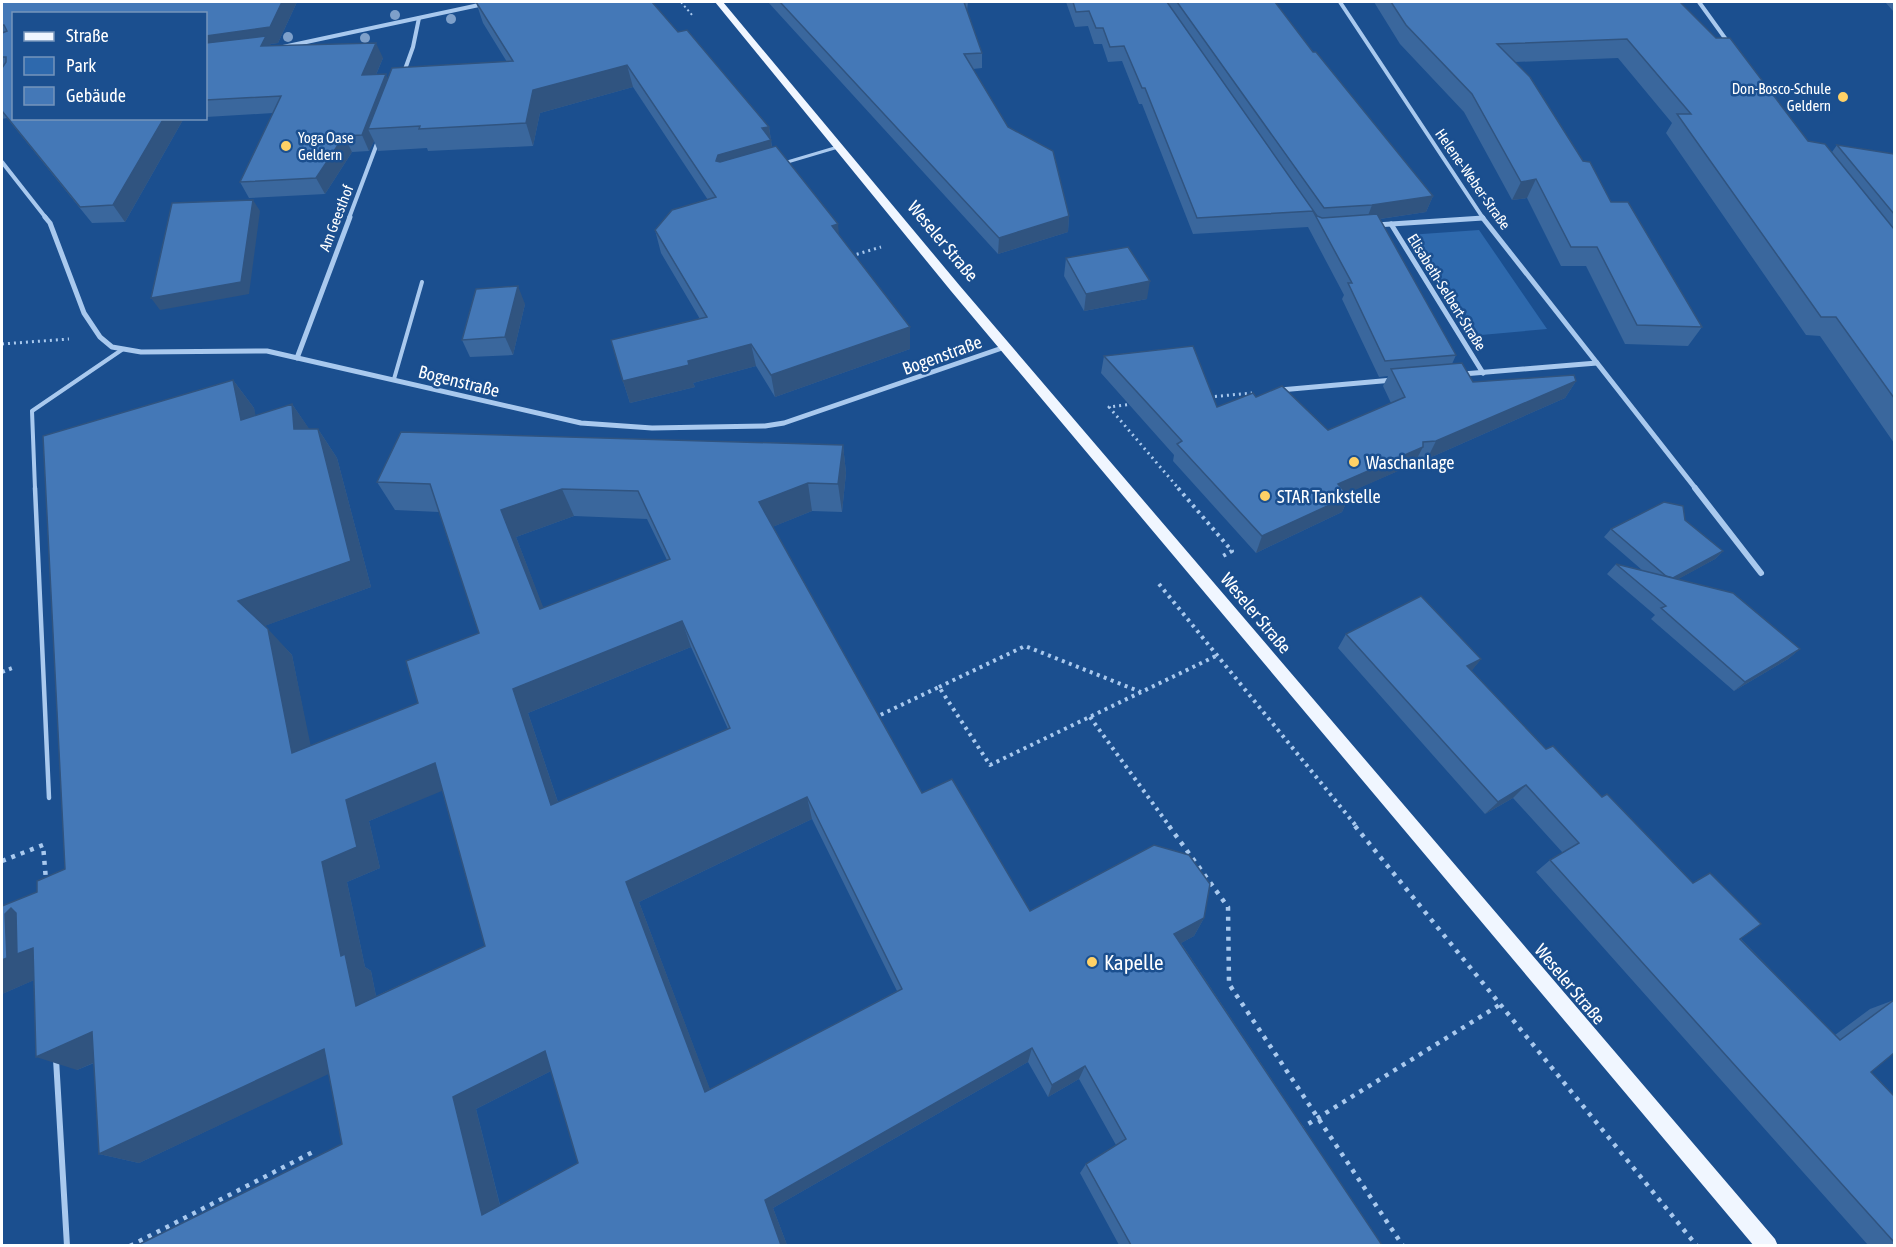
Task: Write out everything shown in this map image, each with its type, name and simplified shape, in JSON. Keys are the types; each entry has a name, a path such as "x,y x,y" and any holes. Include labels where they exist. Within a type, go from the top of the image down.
{"main road":[{"name":"Weseler Straße","path":"719,2 838,147 1543,984 1768,1245"}],"street":[{"path":"275,48 493,2"},
{"name":"Helene-Weber-Straße","path":"1340,2 1483,218 1761,573"},
{"path":"1699,2 1733,48"},
{"path":"401,80 413,47 419,18"},
{"name":"Am Geesthof","path":"297,358 380,136"},
{"name":"Bogenstraße","path":"2,162 50,223 84,313 100,337 112,347 141,352 267,351 581,423 652,428 765,426 801,419 1006,346"},
{"name":"Elisabeth-Selbert-Straße","path":"1370,225 1483,218"},
{"name":"Elisabeth-Selbert-Straße","path":"1391,224 1483,373"},
{"path":"1460,375 1597,363"},
{"path":"1271,391 1404,380"}],"lane":[{"path":"777,165 838,147"},
{"path":"394,379 422,282"},
{"path":"49,798 32,411 123,349"},
{"path":"56,1048 67,1245"}],"path":[{"path":"681,2 695,18"},
{"path":"842,259 884,246 878,238"},
{"path":"2,344 100,337"},
{"path":"1202,398 1271,391"},
{"path":"1144,403 1109,407 1232,551 1161,586"},
{"path":"1154,577 1697,1245"},
{"path":"871,720 1025,646 1142,692"},
{"path":"939,687 990,765 1218,655"},
{"path":"1090,717 1228,907 1229,984 1403,1245"},
{"path":"2,861 43,845 46,888"},
{"path":"1294,1132 1501,1004"},
{"path":"130,1245 312,1152"}],"green space":[{"path":"1479,230 1547,329 1470,336 1408,235"}],"building":[{"path":"2,2 282,2 270,27 207,36 207,12 12,12 12,120 163,120 113,205 80,207 2,111 2,68 6,57 2,57 2,33 7,31 2,25"},
{"path":"476,2 652,2 678,32 687,30 769,127 762,128 771,140 718,155 716,161 720,162 776,146 838,224 832,226 910,327 771,375 751,344 688,361 689,365 623,381 611,340 707,317 655,230 672,210 716,197 627,65 533,90 526,123 419,129 420,126 368,129 392,68 513,61"},
{"path":"780,2 964,2 982,53 964,54 1008,127 1053,151 1069,216 999,238"},
{"path":"1073,2 1167,2 1317,216 1322,218 1377,214 1456,355 1385,361 1348,283 1352,283 1313,211 1197,218 1145,88 1142,88 1124,46 1110,47 1103,28 1096,28 1089,11 1076,12"},
{"path":"1177,2 1275,2 1313,52 1316,52 1433,196 1372,205 1324,208"},
{"path":"1391,2 1680,2 1716,38 1730,38 1808,141 1825,144 1894,229 1894,398 1836,317 1821,317 1677,114 1691,114 1627,39 1497,44 1530,77 1583,161 1590,162 1611,202 1628,202 1702,327 1637,325 1597,247 1571,247 1536,179 1521,182 1472,94 1406,25"},
{"path":"266,36 261,46 376,43 362,75 386,74 362,135 344,136 316,178 240,182 281,96 207,100 207,43"},
{"path":"1837,145 1894,154 1894,214"},
{"path":"253,200 241,282 151,298 172,203"},
{"path":"1128,247 1150,281 1086,294 1066,258"},
{"path":"518,286 505,337 462,340 476,289"},
{"path":"1193,346 1217,407 1253,393 1256,397 1282,386 1328,430 1405,397 1391,369 1462,363 1473,382 1574,375 1576,381 1436,441 1423,442 1423,447 1338,484 1349,496 1262,536 1177,444 1182,441 1104,356"},
{"path":"233,380 241,420 292,404 294,429 318,429 351,561 238,601 268,629 292,753 418,703 406,661 479,633 430,484 377,482 401,432 843,445 838,484 808,483 759,502 922,793 952,779 1030,911 1154,845 1189,855 1210,884 1204,918 1174,934 1382,1245 1131,1245 1086,1164 1126,1139 1085,1066 1052,1085 1032,1048 765,1200 781,1245 138,1245 342,1144 324,1049 99,1154 92,1032 36,1057 33,948 17,954 16,913 11,908 5,914 7,958 2,960 2,906 37,892 37,881 65,869 43,436","holes":["562,489 638,491 670,559 540,609 501,510","682,621 730,728 551,805 513,689","435,763 485,946 356,1006 345,954 341,956 322,862 357,847 346,800","807,797 902,989 705,1092 626,882","545,1051 578,1163 482,1215 453,1097"]},
{"path":"1664,502 1683,506 1685,520 1723,551 1673,578 1666,576 1611,529"},
{"path":"1616,564 1733,593 1800,649 1745,682 1661,608 1666,606"},
{"path":"1421,596 1481,659 1467,666 1546,749 1553,746 1602,797 1607,794 1693,883 1710,873 1761,924 1740,939 1840,1040 1894,1000 1894,1053 1871,1072 1894,1096 1894,1242 1550,860 1579,843 1526,785 1498,802 1346,634"}],"place":[{"name":"Don-Bosco-Schule Geldern","path":"1843,97"},
{"name":"Yoga Oase Geldern","path":"286,146"},
{"name":"Waschanlage","path":"1354,462"},
{"name":"STAR Tankstelle","path":"1265,496"},
{"name":"Kapelle","path":"1092,962"}]}
